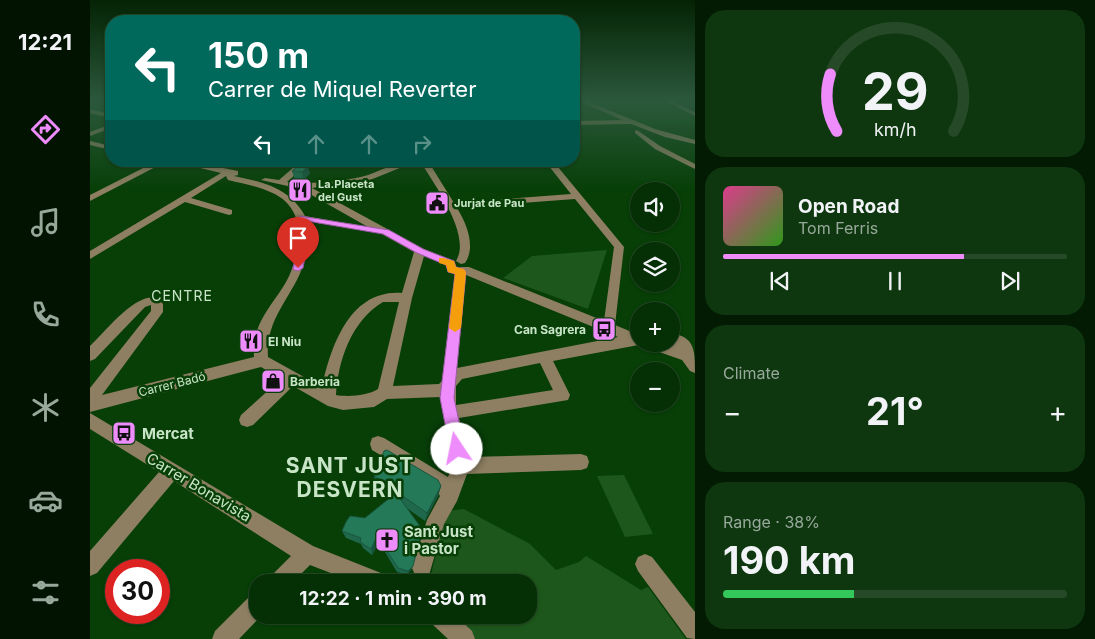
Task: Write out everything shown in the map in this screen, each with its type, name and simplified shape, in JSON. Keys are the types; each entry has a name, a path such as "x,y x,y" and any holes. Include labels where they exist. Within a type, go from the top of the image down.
{"street":[{"path":"657,131 686,141 695,142"},
{"path":"637,132 664,153 691,165"},
{"path":"686,141 681,144 680,150 691,165"},
{"path":"90,143 105,147"},
{"path":"90,198 151,167"},
{"path":"204,167 228,172 232,178 303,187 367,178 397,167"},
{"path":"281,183 299,167"},
{"path":"422,568 436,520 451,495 461,466 447,398 450,382 459,267 465,254 460,221 428,167"},
{"path":"554,167 619,247 604,323"},
{"path":"90,256 228,172"},
{"path":"255,180 289,198 303,218 304,243 298,268 260,332 258,346 262,361 333,401 343,403 374,400 384,393 442,390 458,374 630,341"},
{"path":"303,187 420,251 493,283 604,323 630,336"},
{"path":"90,190 100,193"},
{"path":"451,206 578,196"},
{"path":"183,199 229,212"},
{"path":"303,218 386,232"},
{"path":"384,393 406,298 420,251"},
{"path":"327,397 336,354 347,331 363,312 377,300 391,297 406,298"},
{"path":"90,355 141,304 148,301 154,301 157,304 157,312 90,399"},
{"path":"604,323 630,329"},
{"path":"691,351 695,368"},
{"path":"459,411 563,395 544,357"},
{"name":"Carrer Badó","path":"90,405 262,361"},
{"path":"247,420 292,378"},
{"name":"Carrer Bonavista","path":"90,420 307,554 358,574"},
{"path":"378,444 442,483 451,495"},
{"path":"461,466 581,462"},
{"path":"90,566 171,470"},
{"path":"287,574 307,554"},
{"path":"645,564 695,630"},
{"path":"223,639 249,613"},
{"path":"448,624 464,639"}],"shaded area":[{"path":"607,250 588,309 503,278 532,256"},
{"path":"624,475 653,534 625,537 597,476"},
{"path":"464,509 530,544 556,570 579,562 586,556 641,590 648,587 686,639 471,639 458,624 537,624 537,574 431,574 447,511"}],"building":[{"path":"297,167 307,167 302,172 292,171"},
{"path":"387,450 438,480 441,486 427,513 374,476 384,451"},
{"name":"Sant Just i Pastor","path":"396,493 422,529 413,566 408,571 398,568 377,536 371,549 360,542 361,538 342,531 350,516 365,518"}],"slow traffic":[{"path":"443,261 450,263 452,269 461,272 455,328"}],"place":[{"name":"La.Placeta del Gust","path":"300,190"},
{"name":"Jurjat de Pau","path":"437,203"},
{"name":"Can Sagrera","path":"604,329"},
{"name":"El Niu","path":"251,341"},
{"name":"Barberia","path":"273,381"},
{"name":"Mercat","path":"124,433"},
{"name":"Sant Just i Pastor","path":"387,540"}],"district":[{"name":"CENTRE","path":"182,295"},
{"name":"SANT JUST DESVERN","path":"350,477"}],"route":[{"path":"298,268 304,243 303,218 386,232 420,251 450,263 452,269 461,272 447,398 457,449"}]}
